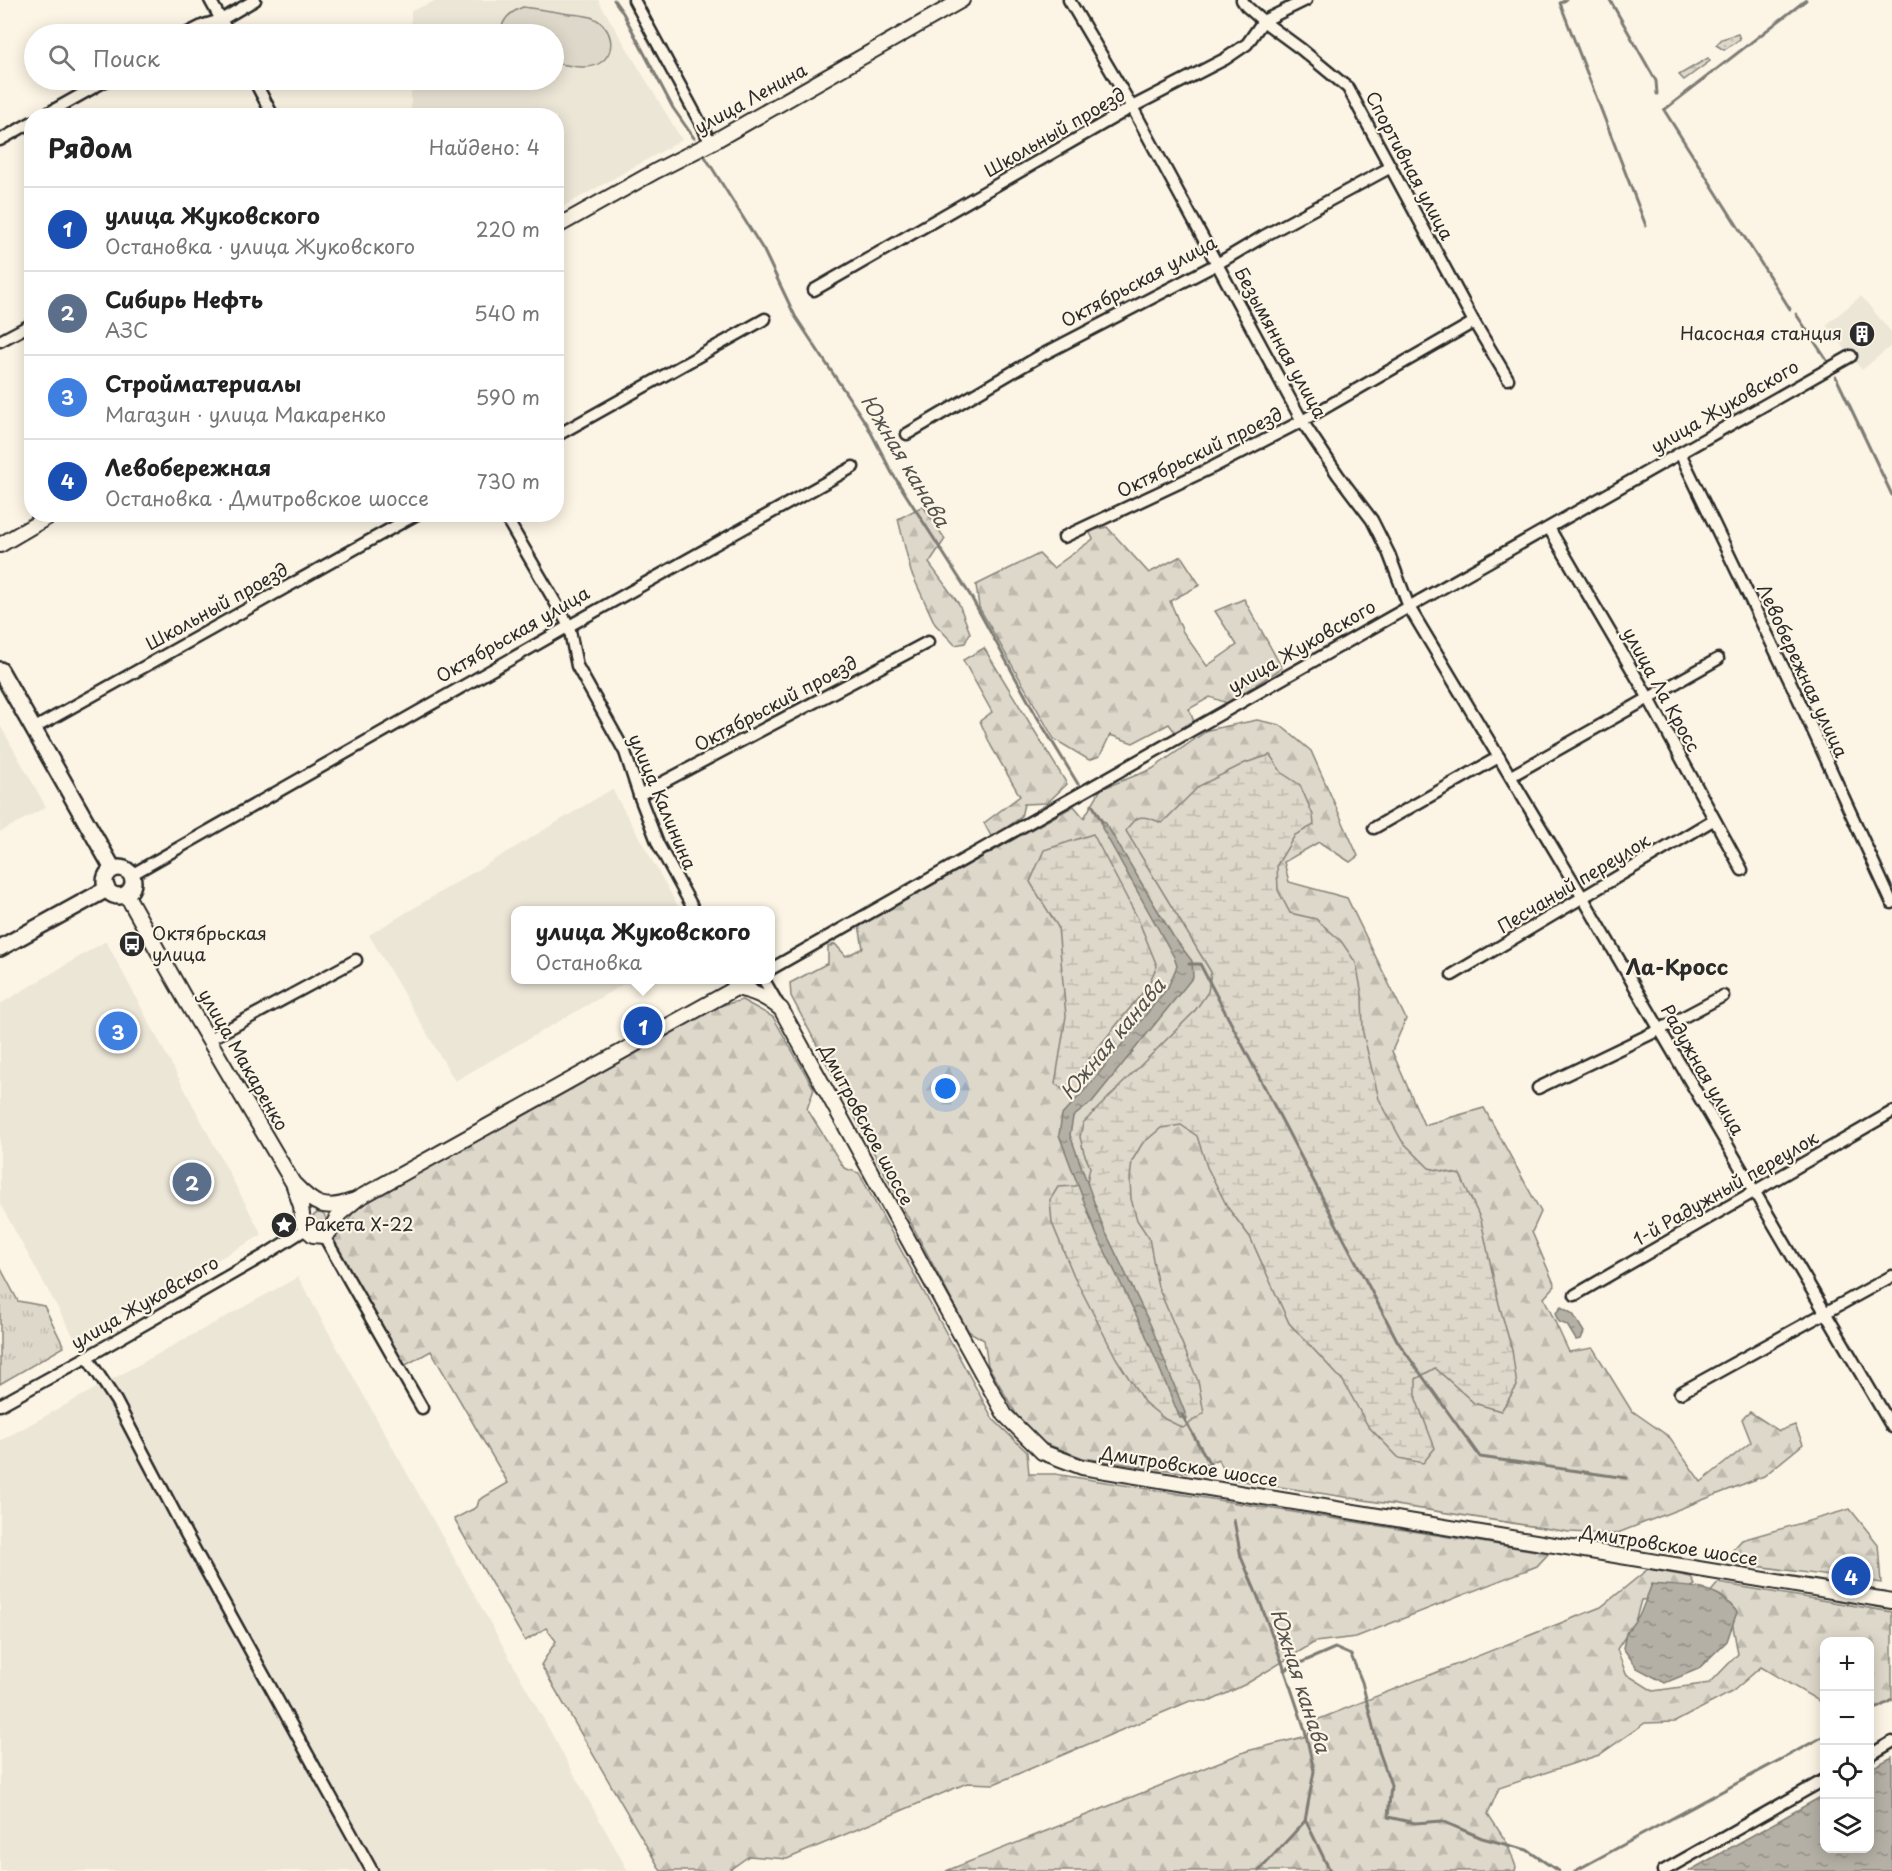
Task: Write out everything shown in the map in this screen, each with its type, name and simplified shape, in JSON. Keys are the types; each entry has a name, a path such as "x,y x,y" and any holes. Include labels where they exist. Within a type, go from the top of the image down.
{"main road":[{"path":"0,670 113,869"},
{"path":"113,869 123,869 131,875 132,886 126,894 115,895 107,889 106,877 113,869"},
{"path":"0,948 107,889"}],"street":[{"path":"210,0 223,24"},
{"path":"204,24 221,20 255,0"},
{"path":"634,0 711,142"},
{"name":"улица Ленина","path":"564,223 962,0"},
{"name":"Безымянная улица","path":"1068,0 1132,107 1302,421 1372,520 1389,554 1409,607"},
{"name":"Спортивная улица","path":"1242,0 1263,21 1301,48 1348,88 1474,322 1508,380"},
{"name":"Школьный проезд","path":"814,290 1132,107 1225,59 1247,44 1263,21 1306,0"},
{"path":"58,108 90,90"},
{"path":"259,90 269,108"},
{"path":"0,140 24,126"},
{"name":"Октябрьская улица","path":"907,434 1040,356 1217,264 1391,167"},
{"path":"564,432 765,319"},
{"name":"Октябрьский проезд","path":"1064,537 1203,472 1302,421 1474,322"},
{"path":"0,341 24,328"},
{"name":"улица Жуковского","path":"775,967 1851,356"},
{"name":"Левобережная улица","path":"1680,453 1798,698 1892,903"},
{"name":"Октябрьская улица","path":"131,875 568,626 854,467"},
{"path":"0,545 39,522"},
{"name":"Школьный проезд","path":"33,729 403,522"},
{"name":"улица Калинина","path":"509,522 568,626 577,666 626,752 639,795 658,844 692,906"},
{"name":"улица Ла Кросс","path":"1549,528 1647,697 1742,870"},
{"name":"Радужная улица","path":"1409,607 1583,897 1892,1427"},
{"name":"Октябрьский проезд","path":"639,795 928,642"},
{"path":"1511,776 1647,697 1718,659"},
{"path":"1374,828 1498,757"},
{"name":"Песчаный переулок","path":"1452,975 1713,820"},
{"name":"улица Макаренко","path":"126,894 292,1183 301,1206 304,1224"},
{"path":"208,1040 356,960"},
{"path":"357,1199 344,1204 311,1206 306,1211 304,1224 314,1235 324,1236 346,1207 357,1199 734,984"},
{"name":"Дмитровское шоссе","path":"734,984 757,993 781,1009 1005,1415 1042,1452 1082,1467 1892,1600"},
{"path":"766,984 781,1009"},
{"path":"1538,1088 1659,1030 1723,996"},
{"name":"1-й Радужный переулок","path":"1575,1295 1892,1112"},
{"path":"292,1183 305,1196 333,1213 334,1222"},
{"name":"улица Жуковского","path":"0,1405 266,1255 304,1224"},
{"path":"324,1236 422,1408"},
{"path":"1680,1393 1892,1276"},
{"path":"87,1358 116,1401 186,1534 372,1871"},
{"path":"1874,1752 1892,1742"},
{"path":"1663,1871 1820,1782"}],"shaded area":[{"path":"438,0 598,0 682,140 564,206 564,108 411,108 411,90 564,90 564,24 411,24 411,11"},
{"path":"1861,296 1892,333 1892,345 1862,370 1826,325"},
{"path":"0,725 46,807 0,832"},
{"path":"612,789 678,906 511,906 511,984 624,984 455,1081 369,935"},
{"path":"106,941 262,1235 75,1339 0,1204 0,1004"},
{"path":"298,1277 628,1871 0,1871 0,1441"}],"green space":[{"path":"523,7 593,18 605,27 608,33 611,46 609,52 600,63 590,67 564,65 564,24 504,24 514,11"},
{"path":"1738,34 1740,39 1724,50 1716,45 1722,39"},
{"path":"1708,58 1710,61 1684,80 1679,75"},
{"path":"923,506 945,539 929,563 959,604 970,633 965,643 955,645 935,624 911,572 898,519"},
{"path":"1107,527 1149,573 1181,556 1200,585 1170,601 1183,632 1207,666 1237,645 1215,611 1244,599 1282,668 1227,703 1210,697 1189,709 1196,727 1178,736 1169,724 1133,743 1110,735 1100,756 1089,760 1054,739 979,607 976,585 1039,554 1053,568 1093,539 1089,531"},
{"path":"984,648 1067,784 1047,803 1024,804 1021,817 992,838 984,823 1020,796 991,746 980,721 992,712 963,660"},
{"path":"1257,720 1280,725 1311,751 1358,856 1350,862 1319,842 1284,862 1289,882 1347,898 1406,1019 1392,1051 1424,1125 1484,1108 1541,1212 1532,1232 1555,1286 1544,1298 1569,1352 1593,1348 1631,1410 1668,1436 1701,1482 1751,1442 1742,1419 1750,1412 1779,1431 1795,1425 1803,1444 1764,1476 1615,1534 1569,1532 1230,1479 1218,1459 1188,1473 1083,1458 1044,1443 1018,1417 988,1365 984,1340 968,1331 791,996 790,983 828,963 828,947 835,944 846,956 863,948 859,925 1074,806 1084,818 1101,789 1152,769 1208,730"},
{"path":"1270,755 1282,773 1300,785 1313,815 1314,825 1295,835 1277,865 1278,890 1290,913 1316,919 1341,941 1356,963 1362,994 1363,1033 1379,1099 1402,1141 1429,1168 1460,1175 1481,1220 1499,1304 1512,1350 1517,1386 1501,1411 1474,1403 1435,1368 1416,1379 1416,1399 1435,1448 1423,1463 1399,1458 1368,1426 1343,1381 1289,1323 1250,1237 1228,1208 1207,1167 1197,1136 1181,1125 1161,1128 1142,1144 1132,1161 1130,1179 1131,1199 1137,1220 1149,1238 1158,1287 1198,1381 1204,1413 1183,1428 1165,1419 1144,1402 1116,1358 1074,1276 1052,1223 1050,1200 1058,1187 1075,1186 1087,1182 1090,1167 1080,1137 1083,1123 1194,1012 1208,992 1211,972 1126,831 1133,821 1141,817 1162,823 1199,786 1245,763"},
{"path":"1093,834 1138,919 1157,966 1147,987 1064,1090 1055,1084 1066,1016 1058,927 1030,882 1044,850"},
{"path":"742,1000 773,1017 814,1089 807,1109 844,1168 859,1173 993,1419 1027,1452 1029,1474 1055,1474 1549,1553 1537,1566 1356,1637 1315,1642 1246,1684 1211,1701 1190,1701 994,1784 967,1783 787,1859 749,1856 728,1871 661,1871 541,1665 556,1641 546,1628 525,1641 454,1519 477,1507 479,1500 508,1483 431,1351 404,1366 330,1240 347,1223 356,1207 719,1006"},
{"path":"316,1213 322,1213 326,1220 322,1227 316,1227 312,1223 312,1217"},
{"path":"0,1267 18,1301 44,1306 64,1347 0,1384"},
{"path":"1850,1509 1878,1544 1881,1583 1735,1563 1728,1555 1742,1540"},
{"path":"1648,1569 1691,1577 1695,1585 1675,1597 1641,1600 1635,1622 1617,1649 1626,1674 1653,1691 1710,1683 1738,1654 1729,1604 1709,1594 1718,1583 1892,1612 1892,1700 1874,1710 1874,1637 1820,1637 1820,1702 1761,1667 1732,1692 1675,1722 1645,1723 1599,1755 1499,1788 1488,1814 1507,1843 1516,1867 1515,1871 946,1871 1247,1751 1307,1736 1314,1721 1601,1607"}],"water":[{"path":"1101,820 1105,822 1173,936 1192,961 1193,977 1092,1102 1073,1117 1070,1135 1103,1227 1151,1326 1187,1418 1180,1418 1144,1331 1096,1233 1059,1135 1062,1115 1091,1083 1168,987 1177,966 1102,828"},
{"path":"1561,1307 1573,1314 1584,1332 1581,1339 1576,1340 1567,1325 1559,1322 1555,1314"},
{"path":"1652,1584 1694,1587 1711,1591 1724,1598 1737,1612 1727,1641 1698,1669 1665,1683 1637,1668 1623,1648 1626,1633 1640,1614"},
{"path":"1892,1757 1892,1871 1689,1871 1820,1797 1820,1853 1874,1853 1874,1767"}],"waterway":[{"name":"Южная канава","path":"614,0 673,108 694,138"},
{"path":"1566,0 1560,3 1646,226"},
{"path":"1610,0 1656,81 1657,94"},
{"path":"1790,309 1664,110 1806,0"},
{"name":"Южная канава","path":"704,155 764,251 795,316 867,425 892,473 970,595 1036,715 1078,784"},
{"path":"1796,314 1830,365"},
{"path":"1836,377 1892,495"},
{"name":"Южная канава","path":"1092,804 1102,822"},
{"path":"1189,964 1200,964 1398,1342 1480,1457 1626,1478"},
{"name":"Южная канава","path":"1182,1415 1211,1466"},
{"name":"Южная канава","path":"1234,1520 1241,1557 1282,1662 1305,1730 1314,1771 1305,1821 1259,1871"},
{"path":"1284,1670 1335,1648 1351,1655 1362,1682 1379,1751 1391,1785 1388,1817 1415,1823 1442,1821 1482,1838 1527,1850 1558,1871"},
{"path":"1874,1710 1892,1700"},
{"path":"1575,1871 1820,1738"},
{"path":"1306,1821 1330,1871"}],"place":[{"name":"Насосная станция","path":"1862,334"},
{"name":"Октябрьская улица","path":"132,944"},
{"name":"улица Жуковского","path":"643,1026"},
{"name":"Стройматериалы","path":"118,1031"},
{"name":"Сибирь Нефть","path":"192,1182"},
{"name":"Ракета Х-22","path":"284,1225"},
{"name":"Левобережная","path":"1851,1576"}],"district":[{"name":"Ла-Кросс","path":"1677,968"}]}
